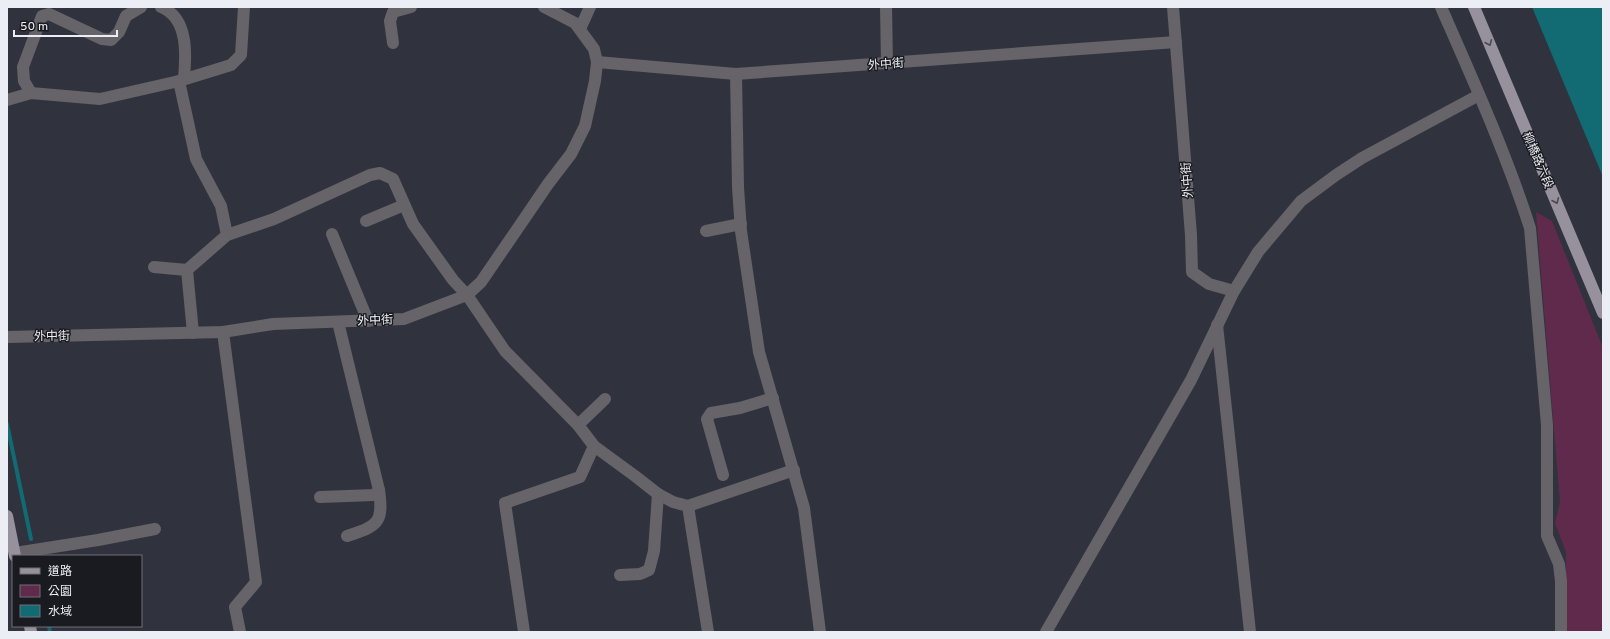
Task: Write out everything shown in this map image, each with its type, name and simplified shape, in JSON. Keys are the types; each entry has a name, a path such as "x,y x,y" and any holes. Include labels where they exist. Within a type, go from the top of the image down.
{"main road":[{"name":"柳橋路六段","path":"1474,7 1603,313"},
{"path":"7,516 15,555"}],"street":[{"path":"30,93 24,81 23,67 42,16 49,14 102,39 111,40 119,32 126,16 141,7"},
{"path":"162,7 167,9 176,18 183,35 186,58 181,80 196,159 221,206 227,235"},
{"path":"7,100 30,93 100,99 181,80 231,65 241,56 244,7"},
{"path":"393,43 390,21 393,12 411,7"},
{"name":"外中街","path":"7,337 223,332 273,324 404,319 467,296 480,282 571,154 585,126 595,81 597,62 594,49 575,24 544,7"},
{"path":"580,29 590,7"},
{"path":"886,7 887,64"},
{"name":"外中街","path":"1173,7 1191,235 1192,272 1209,284 1234,291"},
{"path":"1441,7 1521,198 1530,228 1547,425 1547,536 1559,564 1561,581 1561,632"},
{"name":"外中街","path":"597,62 736,74 1176,42"},
{"path":"736,74 738,187 741,224 759,352 804,508 820,632"},
{"path":"1046,632 1191,380 1234,291 1258,252 1301,201 1336,175 1362,158 1479,95"},
{"path":"154,267 187,270 227,235 274,219 370,175 380,173 392,179 413,224 453,280 467,296 505,351 578,426 594,446 658,494 673,502 688,506 794,470"},
{"path":"366,221 404,205"},
{"path":"706,230 741,224"},
{"path":"332,234 368,320"},
{"path":"187,270 193,333"},
{"path":"338,322 381,505 378,520 370,528 347,536"},
{"path":"1217,325 1250,632"},
{"path":"223,332 256,582 235,607 240,632"},
{"path":"723,475 707,419 711,413 740,408 773,398"},
{"path":"578,426 605,399"},
{"path":"524,632 505,503 580,476 594,446"},
{"path":"320,497 374,495 378,490"},
{"path":"620,575 640,574 649,570 654,551 658,494"},
{"path":"688,506 708,632"},
{"path":"15,555 155,529"}],"green space":[{"path":"1536,212 1552,221 1603,348 1603,632 1566,632 1566,552 1555,523 1560,502"}],"water":[{"path":"1532,7 1603,7 1603,177"}],"waterway":[{"path":"7,424 31,539"},
{"path":"49,627 50,632"}]}
